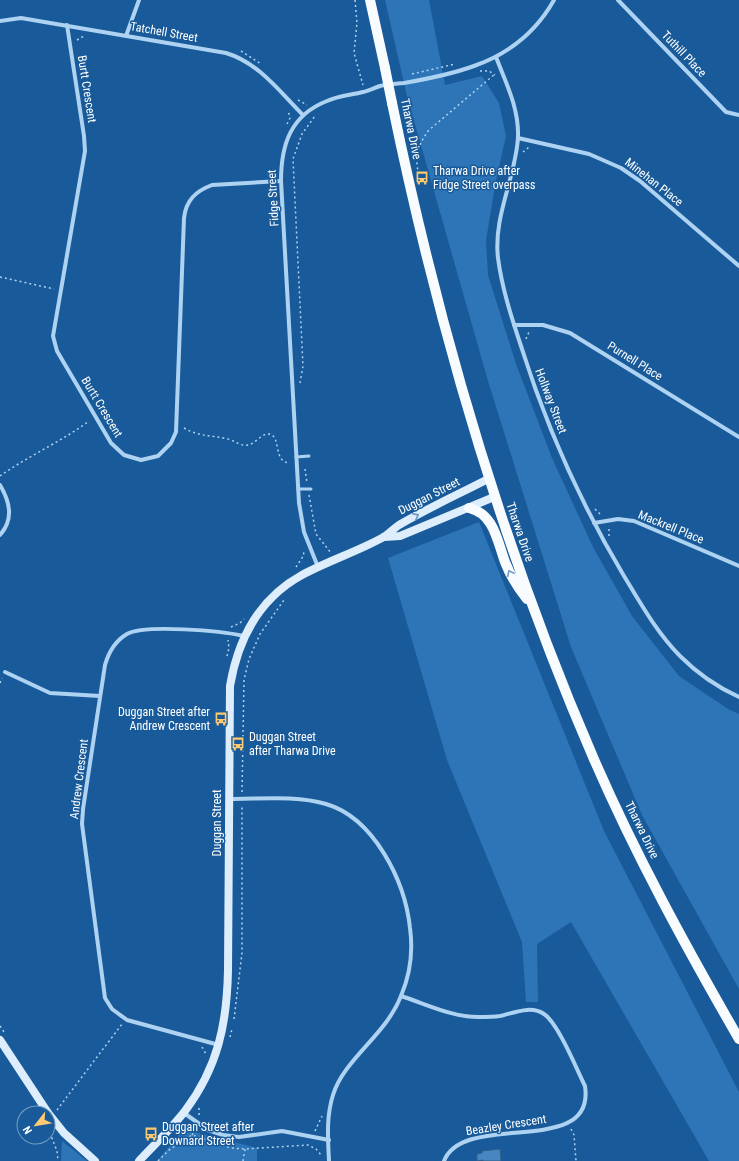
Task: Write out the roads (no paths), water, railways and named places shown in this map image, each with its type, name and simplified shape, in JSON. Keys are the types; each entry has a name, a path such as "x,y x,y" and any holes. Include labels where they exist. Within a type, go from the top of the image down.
{"main road":[{"name":"Tharwa Drive","path":"370,0 408,182 431,274 494,497 565,692 627,830 680,935 739,1039"},
{"path":"469,508 484,514 490,522 505,563 517,586 533,605"}],"street":[{"path":"126,36 139,0"},
{"name":"Fidge Street","path":"318,568 304,532 300,513 298,489 281,161 284,144 292,128 303,115 315,106 328,100 380,86 405,83 462,70 496,57 508,50 532,30 542,19 554,0"},
{"name":"Tuthill Place","path":"618,0 726,112 739,115"},
{"name":"Tatchell Street","path":"0,21 21,18 226,53 241,57 254,66 303,115"},
{"name":"Burtt Crescent","path":"67,25 85,151 53,326 53,341 111,443 119,452 129,458 141,460 158,456 171,443 176,426 185,212 192,197 201,189 212,185 282,181"},
{"name":"Hollway Street","path":"496,57 515,107 518,138 499,222 497,245 501,279 514,325 549,426 594,523 638,600 662,636 680,657 701,675 739,697"},
{"name":"Minehan Place","path":"518,138 589,154 622,168 739,266"},
{"name":"Purnell Place","path":"514,325 543,325 570,333 739,437"},
{"name":"Duggan Street","path":"139,1161 184,1113 205,1080 219,1045 228,1000 230,686 234,664 244,636 259,613 274,596 292,581 384,537 399,525 488,479"},
{"path":"0,485 5,494 10,511 8,523 0,535"},
{"name":"Duggan Street","path":"384,537 400,536 494,497"},
{"name":"Mackrell Place","path":"594,523 618,519 634,521 739,566"},
{"name":"Andrew Crescent","path":"219,1045 125,1019 112,1009 103,992 82,824 105,665 109,652 117,641 128,633 148,629 228,632 244,636"},
{"path":"5,672 50,693 100,696"},
{"path":"229,799 307,800 327,804 345,812 360,823 379,844 397,880 406,905 409,920 411,951 408,974 401,996 387,1023 346,1070 336,1086 328,1113 329,1161"},
{"name":"Beazley Crescent","path":"401,996 445,1011 466,1016 499,1016 529,1010 545,1015 554,1024 585,1086 587,1095 583,1109 566,1122 551,1128 469,1139 453,1148 444,1161"},
{"path":"2,1036 47,1105"},
{"path":"184,1113 208,1130 228,1136 246,1136 282,1131 328,1140"},
{"path":"56,1119 64,1133 95,1161"}],"lane":[{"path":"296,460 309,456"},
{"path":"298,489 310,489"}],"place":[{"name":"Tharwa Drive after Fidge Street overpass","path":"422,178"},
{"name":"Duggan Street after Andrew Crescent","path":"221,719"},
{"name":"Duggan Street after Tharwa Drive","path":"238,744"},
{"name":"Duggan Street after Downard Street","path":"151,1134"}]}
